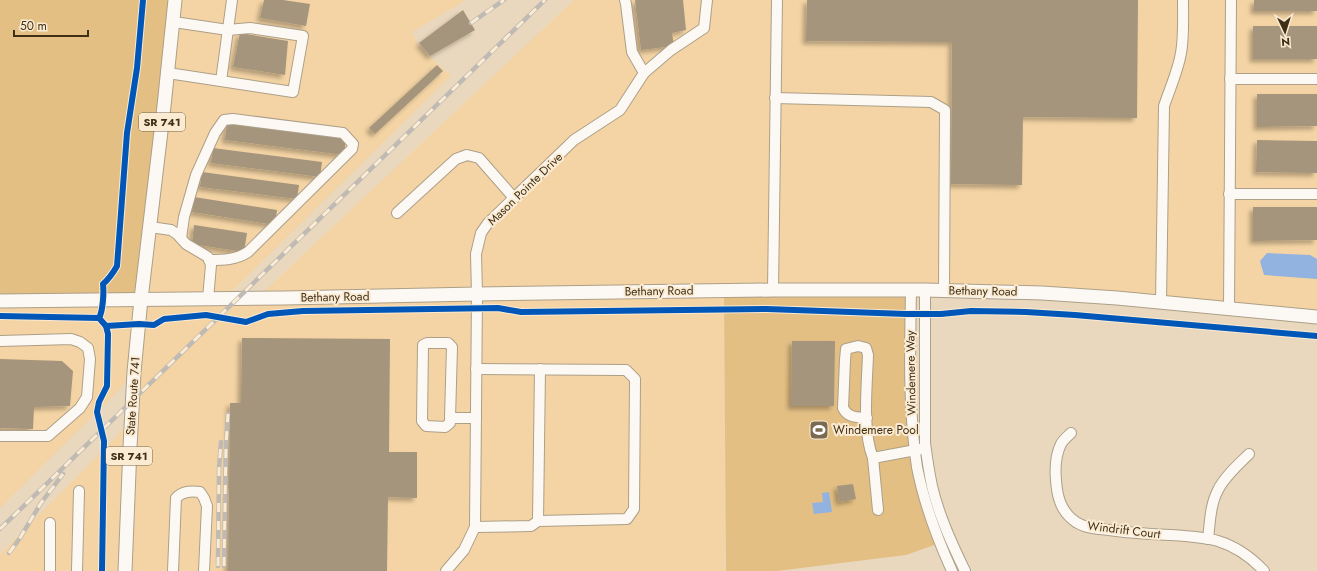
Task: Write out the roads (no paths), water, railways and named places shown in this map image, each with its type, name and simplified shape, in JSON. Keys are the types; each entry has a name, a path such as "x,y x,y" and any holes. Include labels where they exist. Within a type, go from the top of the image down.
{"main road":[{"name":"SR 741","path":"141,300 174,22 175,0"},
{"name":"Bethany Road","path":"0,301 773,290 944,290 1042,293 1161,302 1317,317"},
{"name":"State Route 741","path":"125,571 130,446 141,300"}],"street":[{"path":"220,81 232,0"},
{"path":"625,0 632,52 644,73 671,50 704,28 707,0"},
{"path":"773,290 777,0"},
{"path":"1161,302 1164,106 1171,83 1178,68 1182,51 1183,0"},
{"path":"1229,309 1231,0"},
{"path":"168,73 293,92 303,36 250,28 228,30 174,22"},
{"name":"Mason Pointe Drive","path":"475,527 476,254 481,233 488,223 574,140 620,110 644,73"},
{"path":"1230,79 1317,79"},
{"path":"775,98 931,102 945,110 944,290"},
{"path":"181,238 184,217 196,175 215,133 224,120 233,119 343,133 348,138 353,144 352,149 248,252 240,257 224,260 209,260"},
{"path":"397,213 456,159 467,156 479,158 514,198"},
{"path":"1230,194 1317,194"},
{"path":"150,227 170,230 177,234 186,244 208,257 211,265 208,299"},
{"name":"Windemere Way","path":"911,290 911,412 920,449 940,514 950,540 965,571"},
{"name":"Windemere Way","path":"925,290 920,449 923,492 932,521 952,571"},
{"path":"0,341 71,339 80,342 88,348 90,359 87,397 80,408 48,436 0,436"},
{"path":"427,342 448,343 452,347 450,418 450,423 445,427 426,426 422,421 423,345 427,342"},
{"path":"867,418 851,416 846,413 843,408 846,349 858,346 866,348 868,355 866,405 867,418 869,448 873,458 878,510"},
{"path":"446,571 464,550 475,527 530,526 538,521 627,519 634,509 635,379 626,370 476,369"},
{"path":"538,521 540,369"},
{"path":"450,418 476,418"},
{"name":"Windrift Court","path":"1071,433 1061,443 1057,458 1057,491 1066,513 1078,523 1089,528 1134,534 1187,536 1217,541 1244,553 1264,571"},
{"path":"873,458 920,449"},
{"path":"1208,540 1211,512 1218,490 1227,477 1249,454"},
{"path":"76,571 79,491"},
{"path":"174,571 176,498 181,493 190,491 200,492 207,506 204,571"},
{"path":"50,523 50,571"}],"water":[{"path":"1267,253 1310,255 1317,259 1317,279 1264,275 1260,261"},
{"path":"829,492 832,512 814,514 812,503 823,502 822,493"}],"railway":[{"path":"471,23 504,0"},
{"path":"0,529 545,0"},
{"path":"224,566 228,414"},
{"path":"218,566 219,468 221,442"},
{"path":"9,553 41,503 63,474"}],"place":[{"name":"Windemere Pool","path":"819,430"}]}
